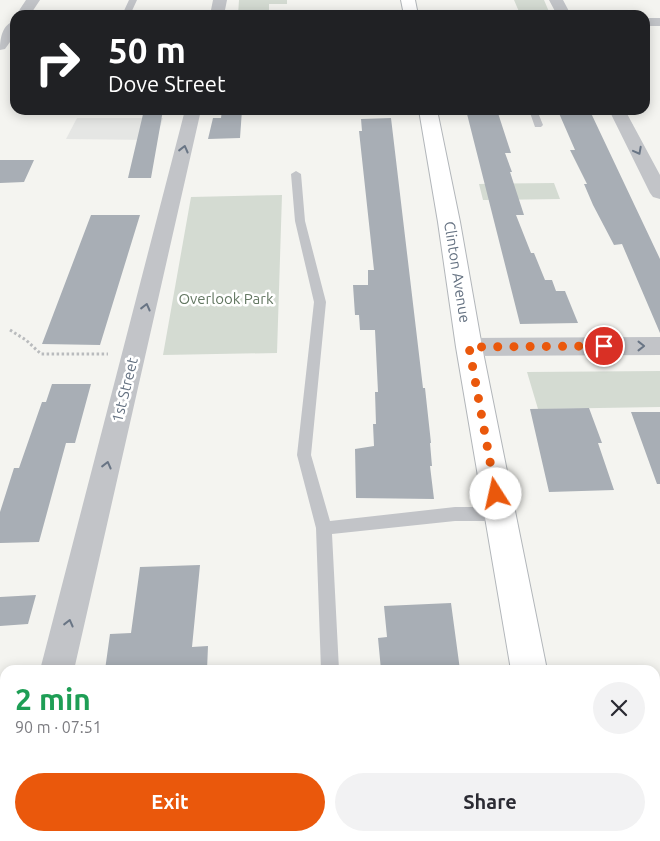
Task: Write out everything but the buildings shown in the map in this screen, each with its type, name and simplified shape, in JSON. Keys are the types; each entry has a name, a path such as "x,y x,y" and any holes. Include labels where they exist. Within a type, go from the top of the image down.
{"main road":[{"name":"Clinton Avenue","path":"429,115 449,222 469,347 528,665"}],"street":[{"path":"0,46 10,33"},
{"name":"1st Street","path":"58,665 192,115"},
{"path":"620,115 660,193"},
{"path":"469,347 660,346"}],"lane":[{"path":"535,115 538,125"},
{"path":"296,174 300,221 320,302 304,455 324,528 330,665"},
{"path":"324,528 455,514 500,514"}],"path":[{"path":"10,330 26,340 41,354 134,354"}],"shaded area":[{"path":"77,118 163,118 156,140 66,139"}],"green space":[{"path":"239,0 287,0 287,4 269,4 269,10 238,10"},
{"path":"514,0 544,0 548,10 518,10"},
{"path":"554,183 560,199 483,200 479,184"},
{"name":"Overlook Park","path":"282,195 277,353 163,355 191,197"},
{"path":"660,371 660,407 538,409 527,372"}],"route":[{"path":"496,494 469,347 604,346"}]}
